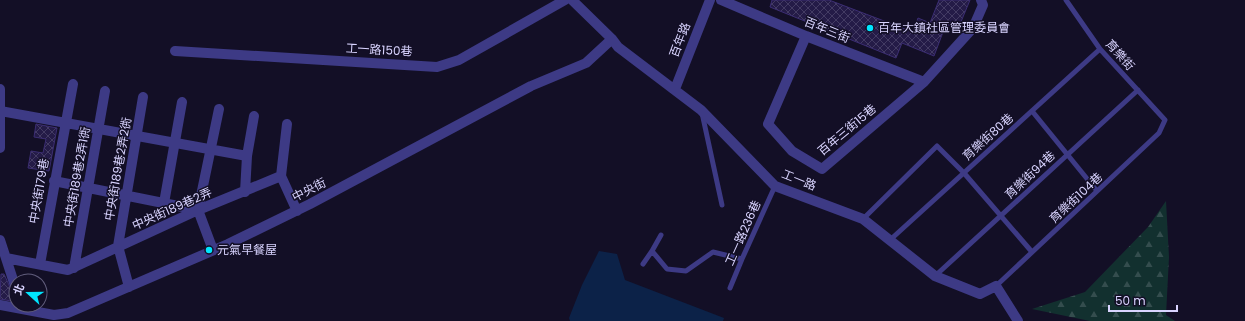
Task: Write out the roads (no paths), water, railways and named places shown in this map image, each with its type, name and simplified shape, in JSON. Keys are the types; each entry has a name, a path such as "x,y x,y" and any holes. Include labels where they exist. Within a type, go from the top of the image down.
{"street":[{"name":"工一路150巷","path":"174,51 436,66 459,60 565,0"},
{"name":"工一路","path":"572,0 612,39 618,47 676,89 701,110 775,186 863,219 935,276 980,294 996,286"},
{"name":"百年路","path":"676,89 710,0"},
{"name":"百年三街","path":"721,0 806,36 924,82"},
{"path":"924,82 973,28 983,5 981,0"},
{"name":"百年三街15巷","path":"806,36 768,124 792,151 822,169 924,82"},
{"name":"中央街","path":"47,313 54,315 68,313 213,250 297,211 531,86 586,63 612,39"},
{"name":"中央街179巷","path":"40,264 73,84"},
{"path":"0,88 0,148"},
{"name":"中央街189巷2弄1衖","path":"74,268 105,92"},
{"name":"中央街189巷2弄2衖","path":"118,246 144,97"},
{"path":"164,203 182,102"},
{"path":"213,250 198,210 212,149 219,109"},
{"path":"0,111 247,156"},
{"path":"245,192 247,156 254,116"},
{"path":"287,124 281,176 297,211"},
{"name":"中央街189巷2弄","path":"74,268 118,246 148,235 198,210 281,176"},
{"path":"54,181 127,197 198,210"},
{"path":"0,240 11,273"},
{"path":"118,246 129,287"},
{"path":"6,258 68,270 74,268"},
{"path":"996,286 1018,321"}],"lane":[{"name":"育樂街","path":"1066,0 1100,49 1165,120"},
{"name":"育樂街80巷","path":"890,240 1100,49"},
{"name":"育樂街94巷","path":"935,276 1138,90"},
{"path":"701,110 722,205"},
{"path":"1032,111 1097,191"},
{"name":"育樂街104巷","path":"996,286 1160,133 1165,120"},
{"path":"863,219 938,146 964,173 1032,252"},
{"name":"工一路236巷","path":"730,288 775,186"},
{"path":"643,264 652,252 661,235"},
{"path":"652,252 667,269 686,272 713,252 742,259"}],"water":[{"path":"599,251 617,254 625,280 724,318 723,321 570,321 569,318 582,285"}],"place":[{"name":"百年大鎮社區管理委員會","path":"870,28"},
{"name":"元氣早餐屋","path":"209,250"}]}
